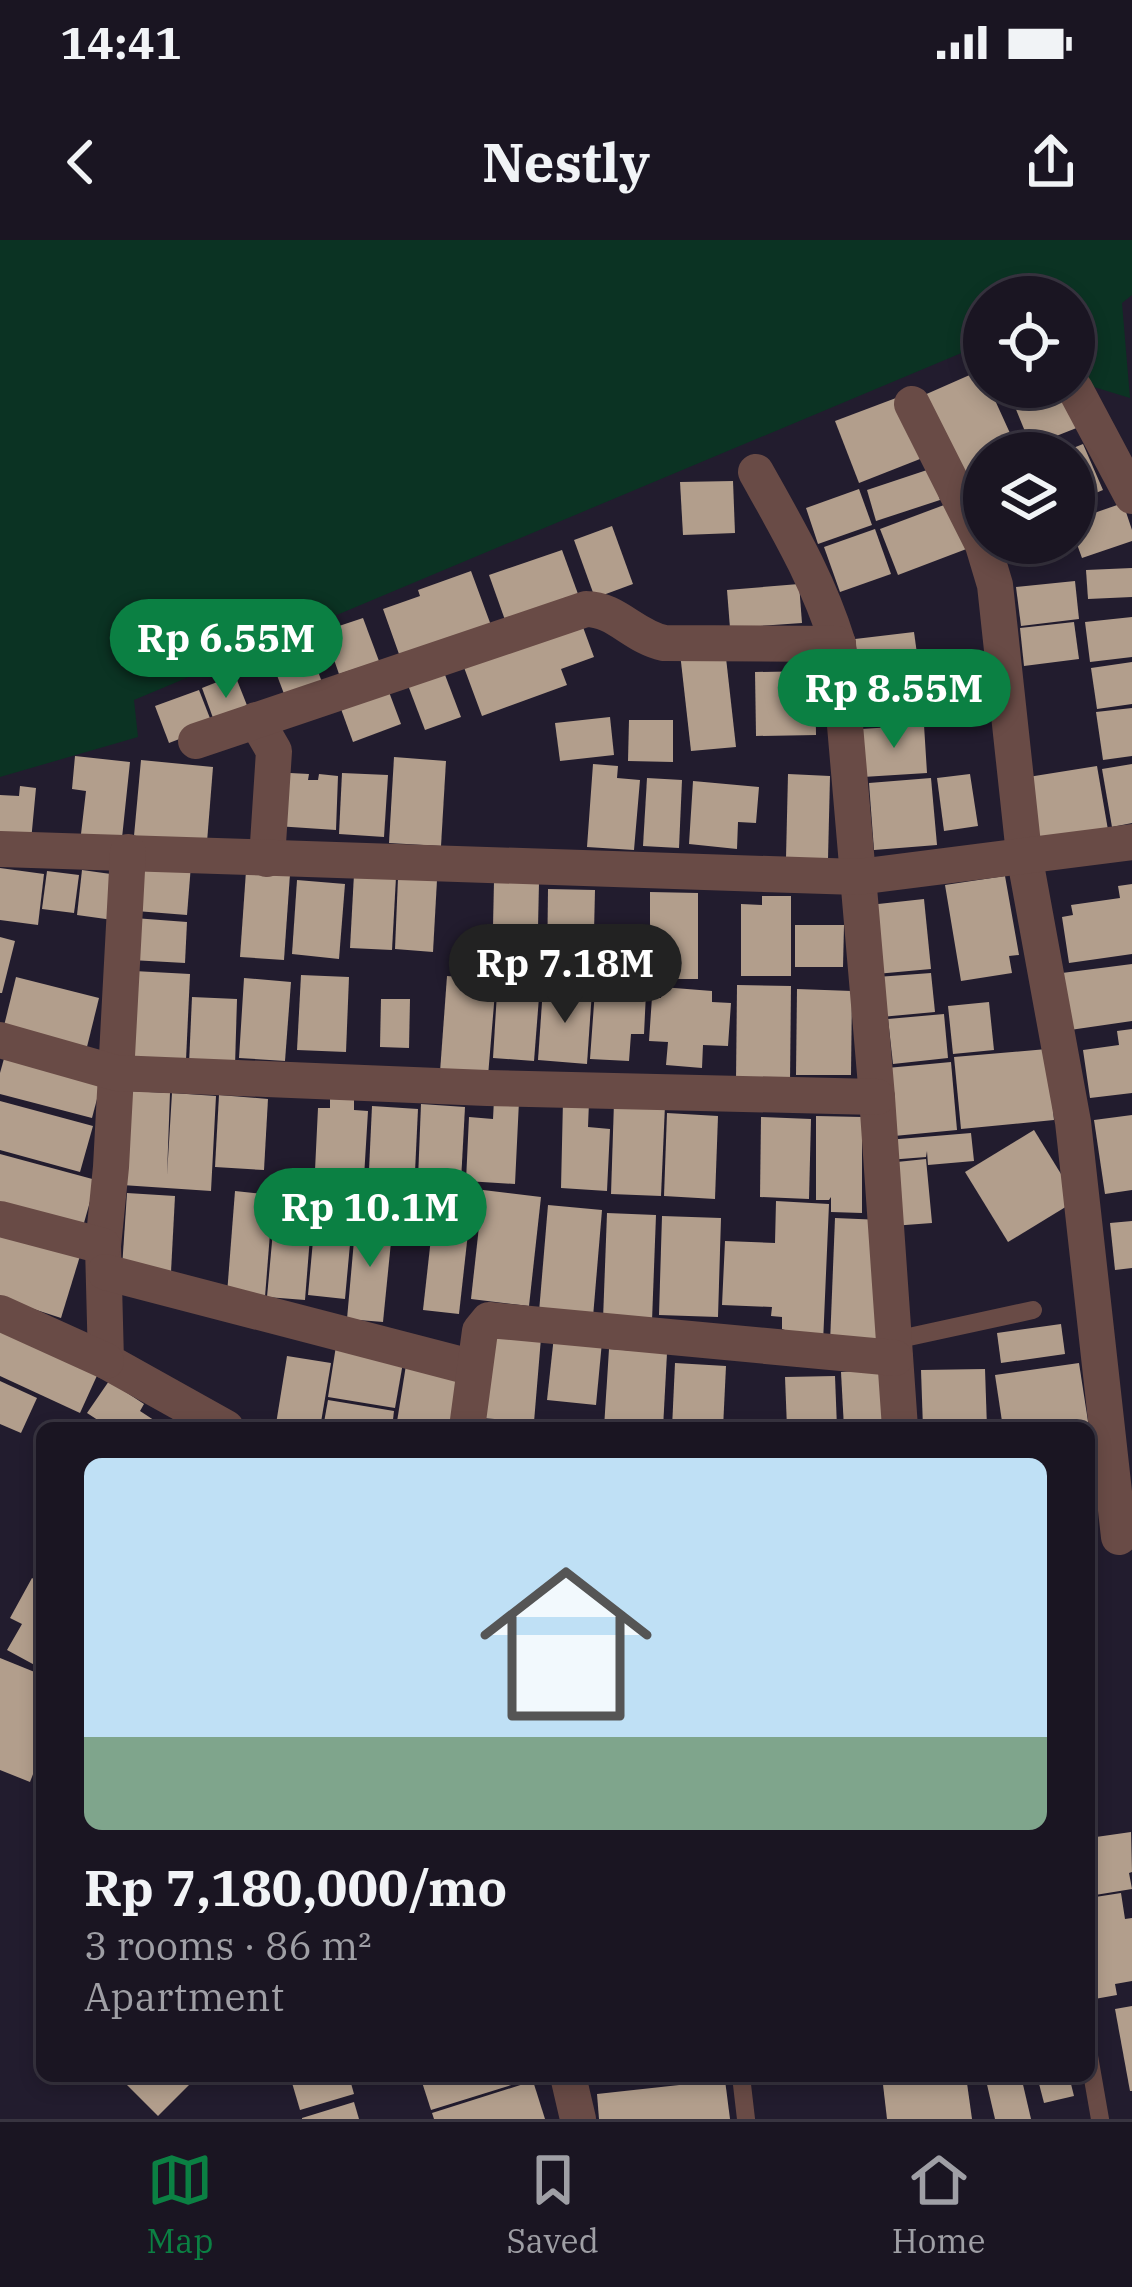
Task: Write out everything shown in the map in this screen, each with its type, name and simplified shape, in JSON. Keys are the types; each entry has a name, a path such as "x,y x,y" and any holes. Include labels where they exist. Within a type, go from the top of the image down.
{"street":[{"path":"912,404 983,544 995,585 1024,854 1073,1121 1113,1539"},
{"path":"1085,408 1132,496"},
{"path":"756,472 812,572 838,644 900,1422"},
{"path":"196,741 268,747 586,609 608,612 643,636 664,643 838,644"},
{"path":"267,859 268,747"},
{"path":"0,849 858,877 1132,842"},
{"path":"106,1361 104,1259 128,852"},
{"path":"0,1040 116,1073 877,1097"},
{"path":"0,1219 104,1259 474,1368"},
{"path":"0,1313 106,1361 205,1422"},
{"path":"471,1422 480,1331 489,1320 895,1349"},
{"path":"569,2082 578,2119"}],"lane":[{"path":"895,1349 1033,1310"},
{"path":"742,2082 746,2119"},
{"path":"1094,2082 1100,2119"}],"green space":[{"path":"0,240 1132,240 1132,295 1122,303 1130,398 1095,387 1095,276 963,276 963,352 134,700 138,737 0,777"}],"building":[{"path":"963,378 963,408 999,408 1009,432 963,432 963,476 958,478 922,396"},
{"path":"896,398 920,459 859,483 835,421"},
{"path":"1015,408 1071,408 1079,427 1066,432 1025,432"},
{"path":"930,469 940,500 876,521 867,490"},
{"path":"733,481 735,533 683,535 680,482"},
{"path":"859,489 872,525 818,544 806,508"},
{"path":"952,502 963,532 963,550 898,575 880,529"},
{"path":"1123,503 1132,541 1095,554 1095,513"},
{"path":"612,526 633,584 595,598 574,540"},
{"path":"875,529 891,574 840,592 824,547"},
{"path":"562,550 578,594 505,620 489,575"},
{"path":"1132,568 1132,597 1088,599 1086,570"},
{"path":"471,571 492,628 399,654 383,609"},
{"path":"1075,581 1079,619 1021,626 1016,587"},
{"path":"799,584 802,623 730,628 727,590"},
{"path":"1132,617 1132,657 1090,662 1085,622"},
{"path":"363,618 379,661 339,674 324,631"},
{"path":"580,619 594,657 561,669 567,685 482,716 462,662"},
{"path":"1074,622 1079,659 1024,666 1020,628"},
{"path":"914,632 926,719 867,726 855,639"},
{"path":"308,644 323,685 286,699 270,657"},
{"path":"725,649 736,747 691,751 680,653"},
{"path":"1132,662 1132,704 1097,709 1091,668"},
{"path":"442,667 461,717 425,730 406,680"},
{"path":"815,671 816,735 756,736 755,672"},
{"path":"235,675 250,713 216,726 202,688"},
{"path":"199,690 213,726 169,743 155,706"},
{"path":"389,692 401,724 353,742 341,709"},
{"path":"1132,708 1132,756 1103,760 1096,712"},
{"path":"610,717 614,755 560,761 555,723"},
{"path":"629,720 673,720 673,762 628,761"},
{"path":"924,725 927,773 863,777 861,729"},
{"path":"75,756 130,762 122,838 81,834 86,791 72,789"},
{"path":"394,757 446,761 441,846 389,843"},
{"path":"141,760 213,767 207,842 134,836"},
{"path":"593,764 618,766 617,778 640,780 634,850 587,847"},
{"path":"1132,764 1132,823 1112,827 1102,769"},
{"path":"1097,766 1108,830 1033,842 1022,778"},
{"path":"290,773 309,774 308,780 318,780 319,774 338,776 336,830 276,826"},
{"path":"342,773 388,775 384,837 339,834"},
{"path":"788,774 830,776 828,859 786,858"},
{"path":"970,774 978,826 944,831 937,778"},
{"path":"647,778 682,780 679,848 643,846"},
{"path":"931,778 937,845 874,850 869,783"},
{"path":"693,781 759,787 756,823 738,822 737,849 689,844"},
{"path":"20,786 36,788 31,841 0,839 0,795 19,796"},
{"path":"140,862 191,865 187,915 136,911"},
{"path":"0,868 44,874 38,925 0,920"},
{"path":"82,870 118,875 113,920 77,915"},
{"path":"47,871 79,875 74,913 42,909"},
{"path":"246,871 290,874 284,960 240,957"},
{"path":"354,874 396,877 392,950 350,948"},
{"path":"1005,876 1019,955 1009,956 1012,973 961,981 945,885"},
{"path":"398,878 437,880 433,952 395,949"},
{"path":"297,880 345,884 339,959 292,954"},
{"path":"494,881 539,882 537,973 492,972"},
{"path":"1132,884 1132,954 1069,963 1062,917 1073,915 1071,905 1120,898 1118,886"},
{"path":"548,889 595,890 593,974 547,973"},
{"path":"650,892 698,893 698,979 650,979"},
{"path":"762,896 791,896 791,976 741,976 741,904 762,905"},
{"path":"924,899 931,969 876,974 869,905"},
{"path":"134,918 187,922 185,963 131,960"},
{"path":"795,925 844,925 843,967 795,967"},
{"path":"0,937 15,941 2,993 0,993"},
{"path":"1132,964 1132,1021 1070,1030 1062,973"},
{"path":"134,971 190,974 186,1060 131,1058"},
{"path":"931,973 935,1012 881,1017 877,977"},
{"path":"301,975 349,977 346,1052 297,1050"},
{"path":"447,976 496,980 488,1076 440,1072"},
{"path":"16,977 99,998 86,1051 3,1030"},
{"path":"244,978 291,982 285,1061 239,1058"},
{"path":"737,985 791,986 790,1083 736,1082"},
{"path":"662,987 712,991 712,1002 731,1003 728,1046 703,1045 702,1068 666,1065 668,1042 649,1041 652,997 661,998"},
{"path":"543,988 592,991 587,1064 538,1060"},
{"path":"797,989 852,991 851,1075 796,1075"},
{"path":"595,990 646,993 644,1034 631,1034 629,1061 590,1059"},
{"path":"497,993 539,997 534,1061 493,1058"},
{"path":"192,997 237,999 235,1066 189,1064"},
{"path":"381,999 410,999 409,1048 380,1047"},
{"path":"989,1002 994,1050 953,1054 948,1006"},
{"path":"944,1014 948,1058 893,1064 888,1019"},
{"path":"1132,1029 1132,1093 1090,1098 1083,1050 1119,1045 1117,1031"},
{"path":"1047,1049 1054,1120 961,1129 954,1057"},
{"path":"5,1055 102,1080 92,1118 0,1094"},
{"path":"951,1062 957,1130 894,1136 887,1068"},
{"path":"127,1091 170,1093 167,1175 172,1093 216,1096 211,1191 122,1185"},
{"path":"219,1095 268,1099 264,1170 215,1167"},
{"path":"330,1097 354,1099 354,1110 368,1111 363,1194 314,1191 318,1108 330,1108"},
{"path":"494,1099 519,1101 515,1184 466,1181 469,1117 493,1119"},
{"path":"563,1100 589,1102 588,1127 610,1129 607,1191 561,1188"},
{"path":"0,1101 93,1126 80,1172 0,1150"},
{"path":"614,1102 665,1105 661,1196 611,1194"},
{"path":"421,1104 465,1107 461,1181 418,1179"},
{"path":"372,1106 418,1109 415,1172 369,1170"},
{"path":"667,1113 718,1116 715,1199 664,1196"},
{"path":"1132,1115 1132,1190 1105,1194 1094,1120"},
{"path":"816,1116 862,1117 862,1213 831,1212 831,1197 816,1200"},
{"path":"761,1117 811,1119 809,1199 760,1197"},
{"path":"1034,1130 1077,1200 1008,1242 965,1172"},
{"path":"971,1133 974,1161 928,1165 927,1151 926,1157 888,1160 887,1140"},
{"path":"0,1154 96,1180 82,1230 0,1208"},
{"path":"926,1159 932,1223 892,1226 887,1163"},
{"path":"483,1190 541,1197 529,1306 471,1299"},
{"path":"235,1191 273,1195 265,1297 227,1294"},
{"path":"127,1193 175,1196 171,1272 122,1268"},
{"path":"776,1201 829,1204 823,1343 782,1329 782,1317 771,1316 772,1307 722,1305 725,1241 775,1243"},
{"path":"435,1202 471,1206 459,1314 423,1310"},
{"path":"548,1205 602,1210 593,1317 539,1312"},
{"path":"607,1213 656,1215 652,1321 603,1320"},
{"path":"662,1216 721,1218 718,1317 659,1315"},
{"path":"356,1218 393,1222 383,1322 347,1319"},
{"path":"835,1218 882,1220 876,1345 830,1343"},
{"path":"315,1219 352,1222 345,1299 308,1295"},
{"path":"274,1220 311,1224 305,1300 267,1297"},
{"path":"1132,1221 1132,1268 1115,1270 1110,1223"},
{"path":"0,1231 80,1256 61,1318 0,1298"},
{"path":"0,1323 100,1369 80,1413 0,1376"},
{"path":"1061,1324 1065,1354 1001,1363 997,1333"},
{"path":"488,1334 541,1338 534,1422 482,1418"},
{"path":"554,1336 602,1342 596,1405 547,1400"},
{"path":"336,1346 404,1357 395,1408 328,1397"},
{"path":"609,1349 667,1353 663,1422 604,1422"},
{"path":"287,1356 331,1363 321,1422 276,1422"},
{"path":"675,1363 726,1366 723,1422 672,1422"},
{"path":"1079,1363 1088,1422 1002,1422 995,1375"},
{"path":"406,1365 459,1373 451,1422 397,1422"},
{"path":"886,1369 889,1422 844,1422 841,1372"},
{"path":"985,1369 987,1422 923,1422 921,1370"},
{"path":"835,1376 837,1422 787,1422 785,1377"},
{"path":"0,1381 37,1398 21,1433 0,1424"},
{"path":"109,1381 144,1404 140,1411 157,1422 101,1422 87,1413"},
{"path":"328,1400 394,1411 393,1422 324,1422"},
{"path":"32,1578 36,1580 36,1666 7,1650 22,1624 10,1618"},
{"path":"0,1658 36,1673 36,1766 30,1782 0,1770"},
{"path":"1131,1832 1132,1889 1095,1895 1095,1837"},
{"path":"1121,1893 1125,1919 1132,1918 1132,1981 1115,1984 1117,1995 1095,1999 1095,1897"},
{"path":"1132,2006 1132,2091 1130,2091 1115,2009"},
{"path":"124,2082 192,2082 158,2116"},
{"path":"292,2082 351,2082 354,2094 300,2110"},
{"path":"422,2082 521,2082 431,2110"},
{"path":"533,2082 545,2119 434,2119 432,2113"},
{"path":"725,2082 730,2119 599,2119 597,2094"},
{"path":"883,2082 967,2082 972,2119 887,2119"},
{"path":"986,2082 1022,2082 1031,2119 995,2119"},
{"path":"1039,2082 1070,2082 1074,2096 1044,2103"},
{"path":"354,2102 359,2119 302,2119 302,2118"}]}
